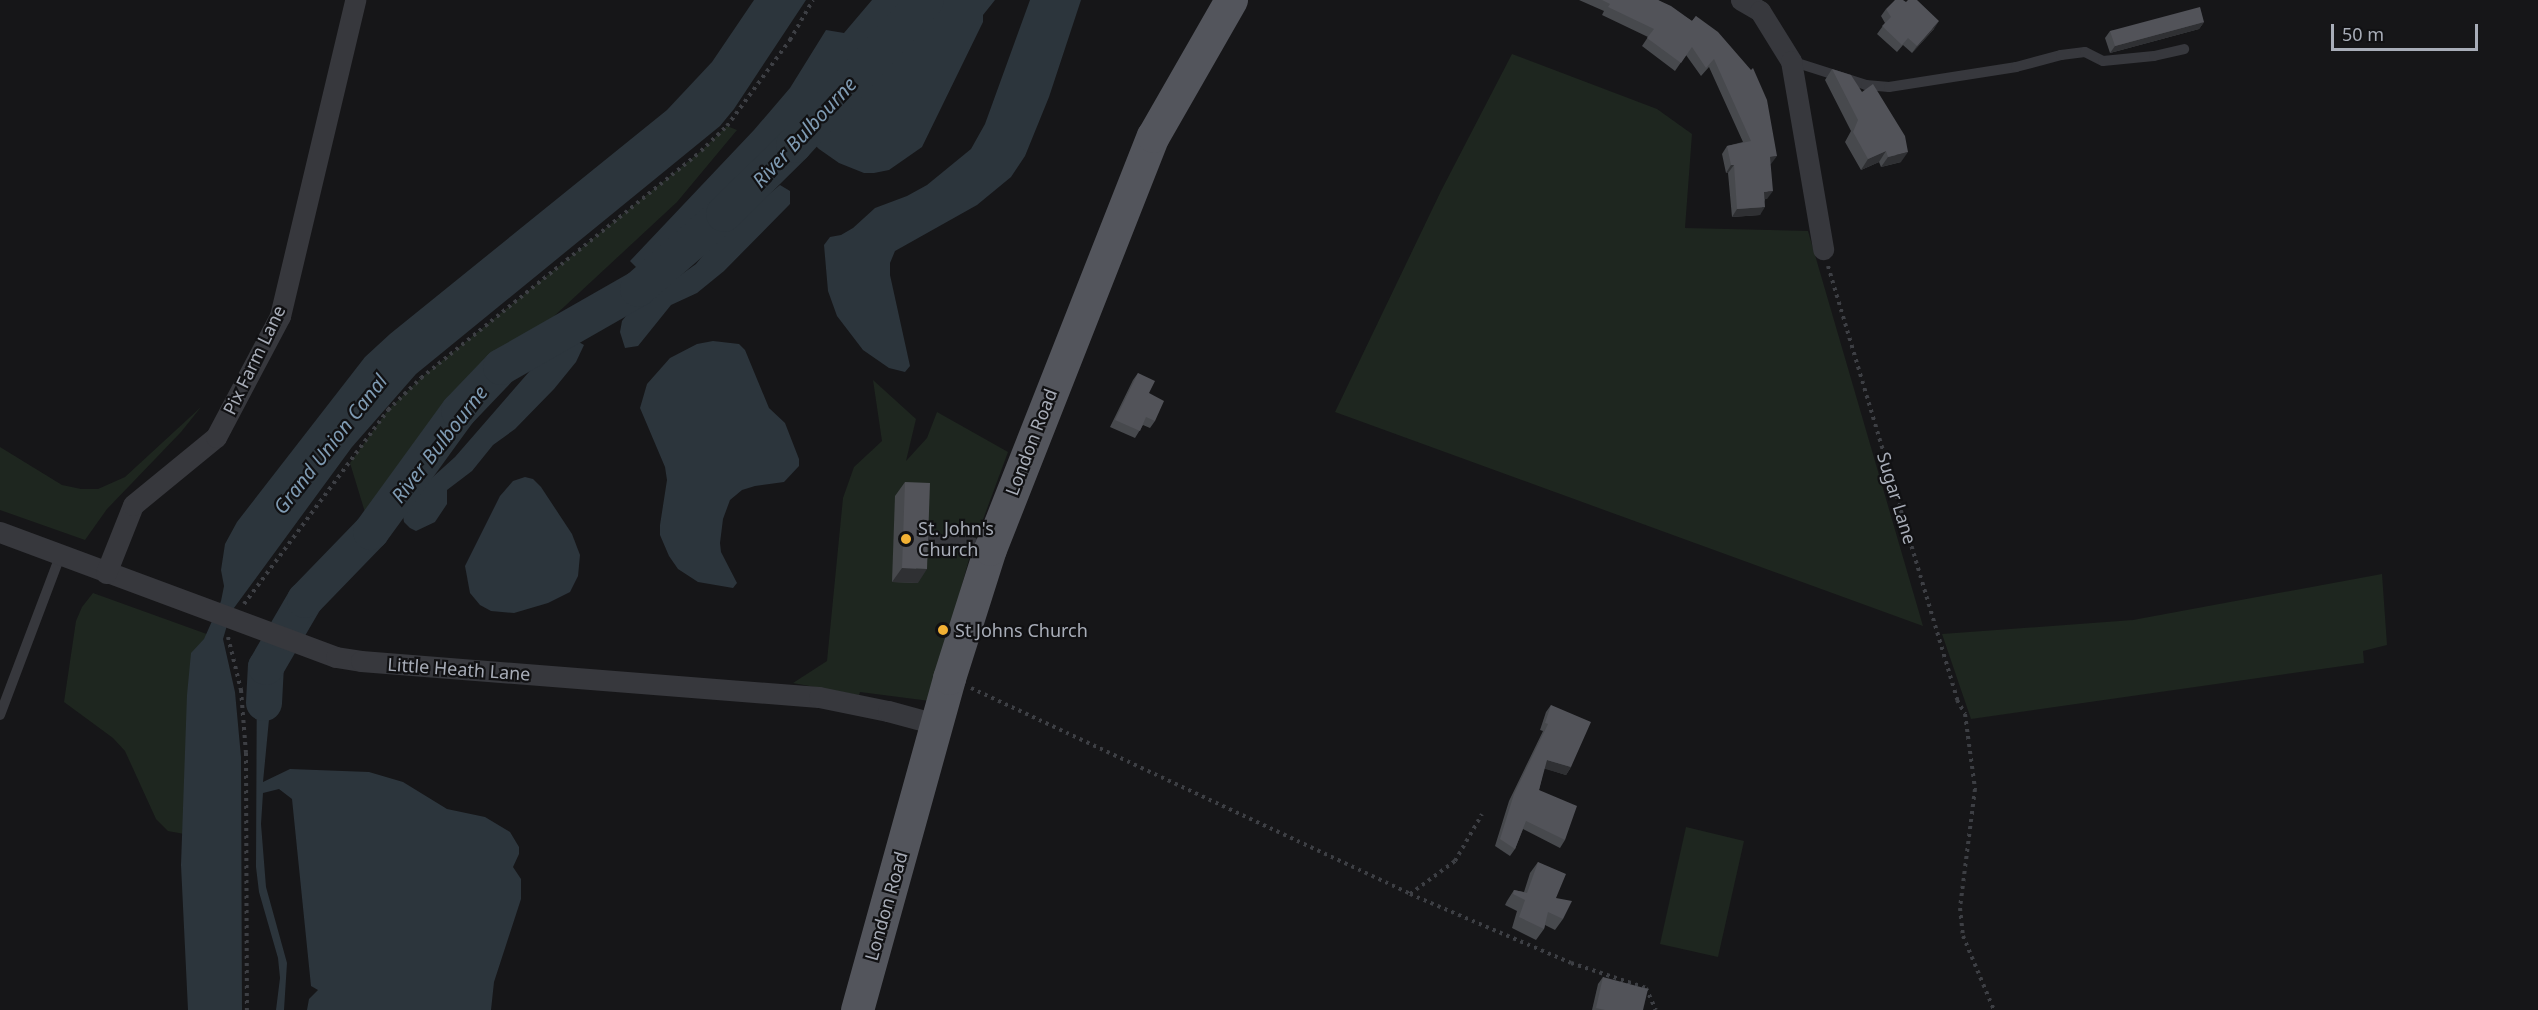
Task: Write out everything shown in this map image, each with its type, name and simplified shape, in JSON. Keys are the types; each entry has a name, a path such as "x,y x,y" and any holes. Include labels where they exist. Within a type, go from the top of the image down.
{"main road":[{"name":"London Road","path":"857,1010 949,678 990,549 1153,136 1231,0"}],"street":[{"name":"Pix Farm Lane","path":"106,573 133,505 216,437 280,316 355,0"},
{"path":"1741,0 1760,11 1791,61 1823,249"},
{"name":"Little Heath Lane","path":"0,532 336,657 361,661 819,697 936,724"}],"lane":[{"path":"1791,61 1866,85 1889,87 2016,67 2061,55 2085,52 2103,62 2154,56 2184,49"},
{"path":"932,539 969,542 990,549"},
{"path":"0,715 60,555"}],"path":[{"path":"247,1010 246,753 241,690 228,637 238,619 388,410 421,378 701,151 727,126 790,40 813,0"},
{"name":"Sugar Lane","path":"1823,249 1957,700 1965,714 1975,789 1960,908 1963,936 1994,1010"},
{"path":"949,678 1410,894 1571,963 1646,988 1656,1010"},
{"path":"1410,894 1455,861 1482,814"}],"shaded area":[{"path":"1512,54 1657,109 1692,134 1685,228 1808,231 1923,626 1335,412 1441,191"},
{"path":"727,126 737,130 677,202 537,332 459,411 371,532 350,463 388,410 421,378 701,151"},
{"name":"St. John's Church","path":"873,380 916,419 906,461 927,438 937,412 1008,452 971,552 930,701 860,692 859,695 793,683 827,661 843,498 854,467 882,441"},
{"path":"201,407 181,432 107,509 85,540 0,510 0,447 62,485 81,489 98,489 125,477"},
{"path":"2382,574 2387,645 2363,651 2364,663 1971,719 1942,634 2133,620"},
{"path":"93,593 215,637 190,835 168,831 156,819 125,751 113,738 64,702 76,621 82,607"},
{"path":"1686,827 1744,841 1718,957 1660,944"}],"water":[{"name":"Grand Union Canal","path":"754,0 806,0 734,109 720,126 416,374 352,447 231,612 223,639 235,692 241,757 242,1010 188,1010 181,865 187,695 191,653 204,639 221,601 224,586 221,570 225,544 237,522 365,357 390,334 667,110 712,62"},
{"path":"872,0 911,0 876,44 785,146 751,179 641,272 630,261 754,130 790,88 826,30 844,33"},
{"path":"936,0 995,0 983,15 983,22 922,147 889,170 874,173 864,173 839,163 810,140"},
{"path":"1030,0 1081,0 1049,97 1025,156 1011,177 977,205 895,251 890,263 890,275 910,366 905,372 889,368 863,350 837,316 828,291 824,245 830,237 841,235 853,228 875,208 907,196 927,185 971,149 985,124"},
{"path":"780,185 790,191 790,204 724,271 697,293 671,305 638,346 625,348 620,332 622,321 629,312 696,264 718,237"},
{"path":"572,338 584,345 576,362 554,389 515,429 493,445 472,471 447,490 447,504 435,522 416,531 410,528 404,522 402,510 414,494 455,457 535,365"},
{"path":"713,341 739,344 745,350 769,408 785,423 799,459 799,466 784,482 742,490 730,500 723,519 720,543 721,552 737,583 733,588 698,582 678,569 669,556 660,535 667,480 665,467 640,408 647,384 670,358 697,344"},
{"path":"525,477 533,479 541,487 572,534 580,555 578,576 570,592 548,603 514,613 491,611 480,605 470,593 465,566 500,496 513,481"},
{"path":"257,654 275,657 263,782 290,769 369,772 403,782 447,809 485,817 510,832 519,847 519,854 513,867 521,879 521,899 494,982 491,1010 307,1010 309,999 318,990 311,986 292,799 279,789 263,793 261,824 266,887 287,963 284,1010 276,1010 280,978 278,958 259,892 256,867"}],"building":[{"path":"1602,0 1658,0 1692,21 1696,16 1718,32 1751,70 1753,68 1767,100 1777,156 1770,157 1773,191 1764,192 1765,207 1737,209 1734,165 1731,165 1727,146 1751,141 1714,59 1706,68 1692,47 1681,63 1647,38 1654,29 1608,7 1610,4"},
{"path":"1895,0 1906,2 1917,0 1939,21 1917,46 1908,38 1902,45 1882,26 1891,17 1886,9"},
{"path":"2200,7 2204,22 2115,46 2110,31"},
{"path":"1832,69 1851,75 1862,92 1873,84 1905,136 1908,152 1888,157 1886,151 1868,159 1853,132 1858,120"},
{"path":"1138,373 1155,381 1149,393 1164,401 1155,421 1146,417 1140,431 1115,420"},
{"path":"905,482 930,483 927,569 902,568"},
{"path":"1551,705 1591,722 1571,767 1547,760 1539,790 1577,806 1565,840 1526,821 1515,849 1500,839 1514,794 1548,724 1545,723"},
{"path":"1538,862 1566,874 1556,898 1572,901 1563,919 1548,912 1544,929 1519,917 1525,900 1513,894 1514,890 1527,893"},
{"path":"1603,977 1648,989 1643,1010 1596,1008"}],"waterway":[{"name":"River Bulbourne","path":"264,703 266,667 305,600 371,532 459,411 501,367 638,289 724,214 794,145 926,0"}],"place":[{"name":"St. John's Church","path":"906,539"},
{"name":"St Johns Church","path":"943,630"}]}
